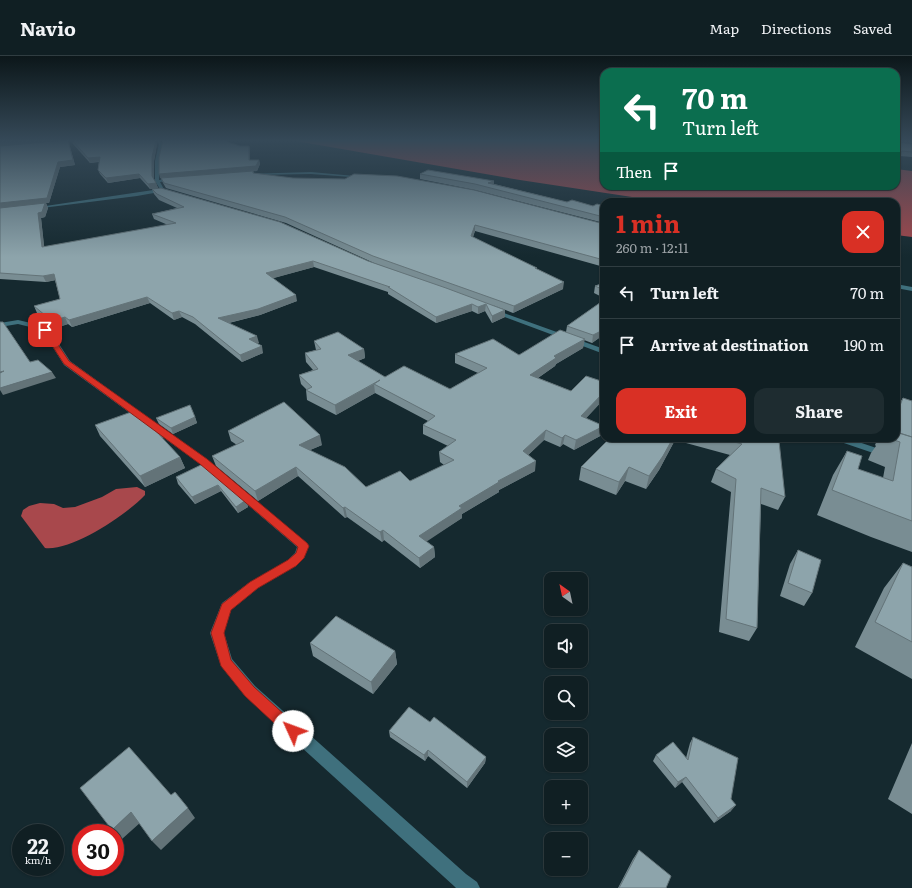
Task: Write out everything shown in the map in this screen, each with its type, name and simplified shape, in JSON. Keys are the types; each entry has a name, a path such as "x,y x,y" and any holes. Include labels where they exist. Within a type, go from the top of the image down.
{"street":[{"path":"157,181 178,179"},
{"path":"30,209 166,191 157,181"},
{"path":"900,287 912,289"},
{"path":"485,308 600,351"},
{"path":"0,325 18,322 45,330 67,363 203,462 303,546 300,555 292,563 254,585 226,607 218,633 226,662 250,691 303,741 460,880 471,888"},
{"path":"850,442 897,458"}],"shaded area":[{"path":"513,179 600,179 600,190 900,190 900,179 912,179 912,237 900,236 900,198 639,198"},
{"path":"137,487 145,491 145,495 136,503 98,530 70,544 45,548 21,516 23,510 29,506 40,503 54,504 63,508 75,507 102,497 116,489"}],"building":[{"path":"0,179 53,179 47,198 0,203"},
{"path":"143,179 154,179 156,183 148,184"},
{"path":"161,179 413,179 474,190 600,223 600,259 475,225 471,236 564,282 514,306 373,256 285,217 164,183"},
{"path":"447,179 481,179 494,181 488,183 567,202 572,200 593,206 597,204 600,205 600,216 475,184"},
{"path":"161,188 280,222 368,261 505,310 492,316 486,304 478,307 472,304 436,317 388,287 390,287 313,261 266,273 296,295 258,309 218,318 257,336 249,339 262,346 240,355 193,317 179,311 172,313 147,297 69,320 65,317 52,321 34,306 60,299 54,274 43,276 0,273 0,208 45,203 42,212 38,213 42,247 176,223 152,214 184,207 157,194 152,189"},
{"path":"600,303 600,332 593,335 567,326"},
{"path":"0,322 3,322 30,362 38,360 52,372 0,388 0,373 4,371 0,372"},
{"path":"560,330 585,339 554,356 556,358 530,375 571,391 586,376 600,381 600,396 581,416 600,424 600,428 576,440 565,435 562,438 546,430 523,451 536,461 498,481 499,482 459,506 462,508 419,536 434,547 419,558 383,530 380,532 345,507 343,508 296,467 255,491 212,456 244,441 228,431 284,402 320,435 299,445 345,467 366,487 400,471 410,481 454,460 439,452 456,440 423,425 435,416 374,384 380,380 335,405 306,390 312,387 299,375 318,369 305,353 321,349 314,341 338,332 364,349 348,355 385,377 404,366 450,389 487,368 455,354 493,339 519,355"},
{"path":"903,398 912,401 912,437 900,433 900,406"},
{"path":"190,405 195,417 171,428 156,418"},
{"path":"134,411 159,428 155,430 180,457 140,476 95,425"},
{"path":"900,433 912,437 912,521 832,490 847,451 862,456 858,469 893,481 900,442"},
{"path":"606,442 671,442 649,476 629,467 619,482 581,467"},
{"path":"734,442 779,442 785,497 761,488 757,628 726,619 736,479 716,469 742,444"},
{"path":"203,464 246,500 236,507 218,485 192,497 176,477"},
{"path":"798,550 821,560 812,593 788,583"},
{"path":"903,563 912,567 912,642 875,622"},
{"path":"336,616 395,651 371,682 310,643"},
{"path":"409,707 430,722 434,717 486,757 467,782 428,750 424,755 389,731"},
{"path":"693,737 738,758 731,799 736,805 718,818 686,777 678,782 656,755 673,742 688,760"},
{"path":"129,747 171,795 175,792 188,808 152,841 131,812 118,824 107,824 80,788"},
{"path":"639,850 671,876 666,888 619,888"}],"route":[{"path":"45,330 67,363 203,462 303,546 300,555 292,563 254,585 226,607 221,619 218,633 220,648 226,662 250,691 293,731"}]}
